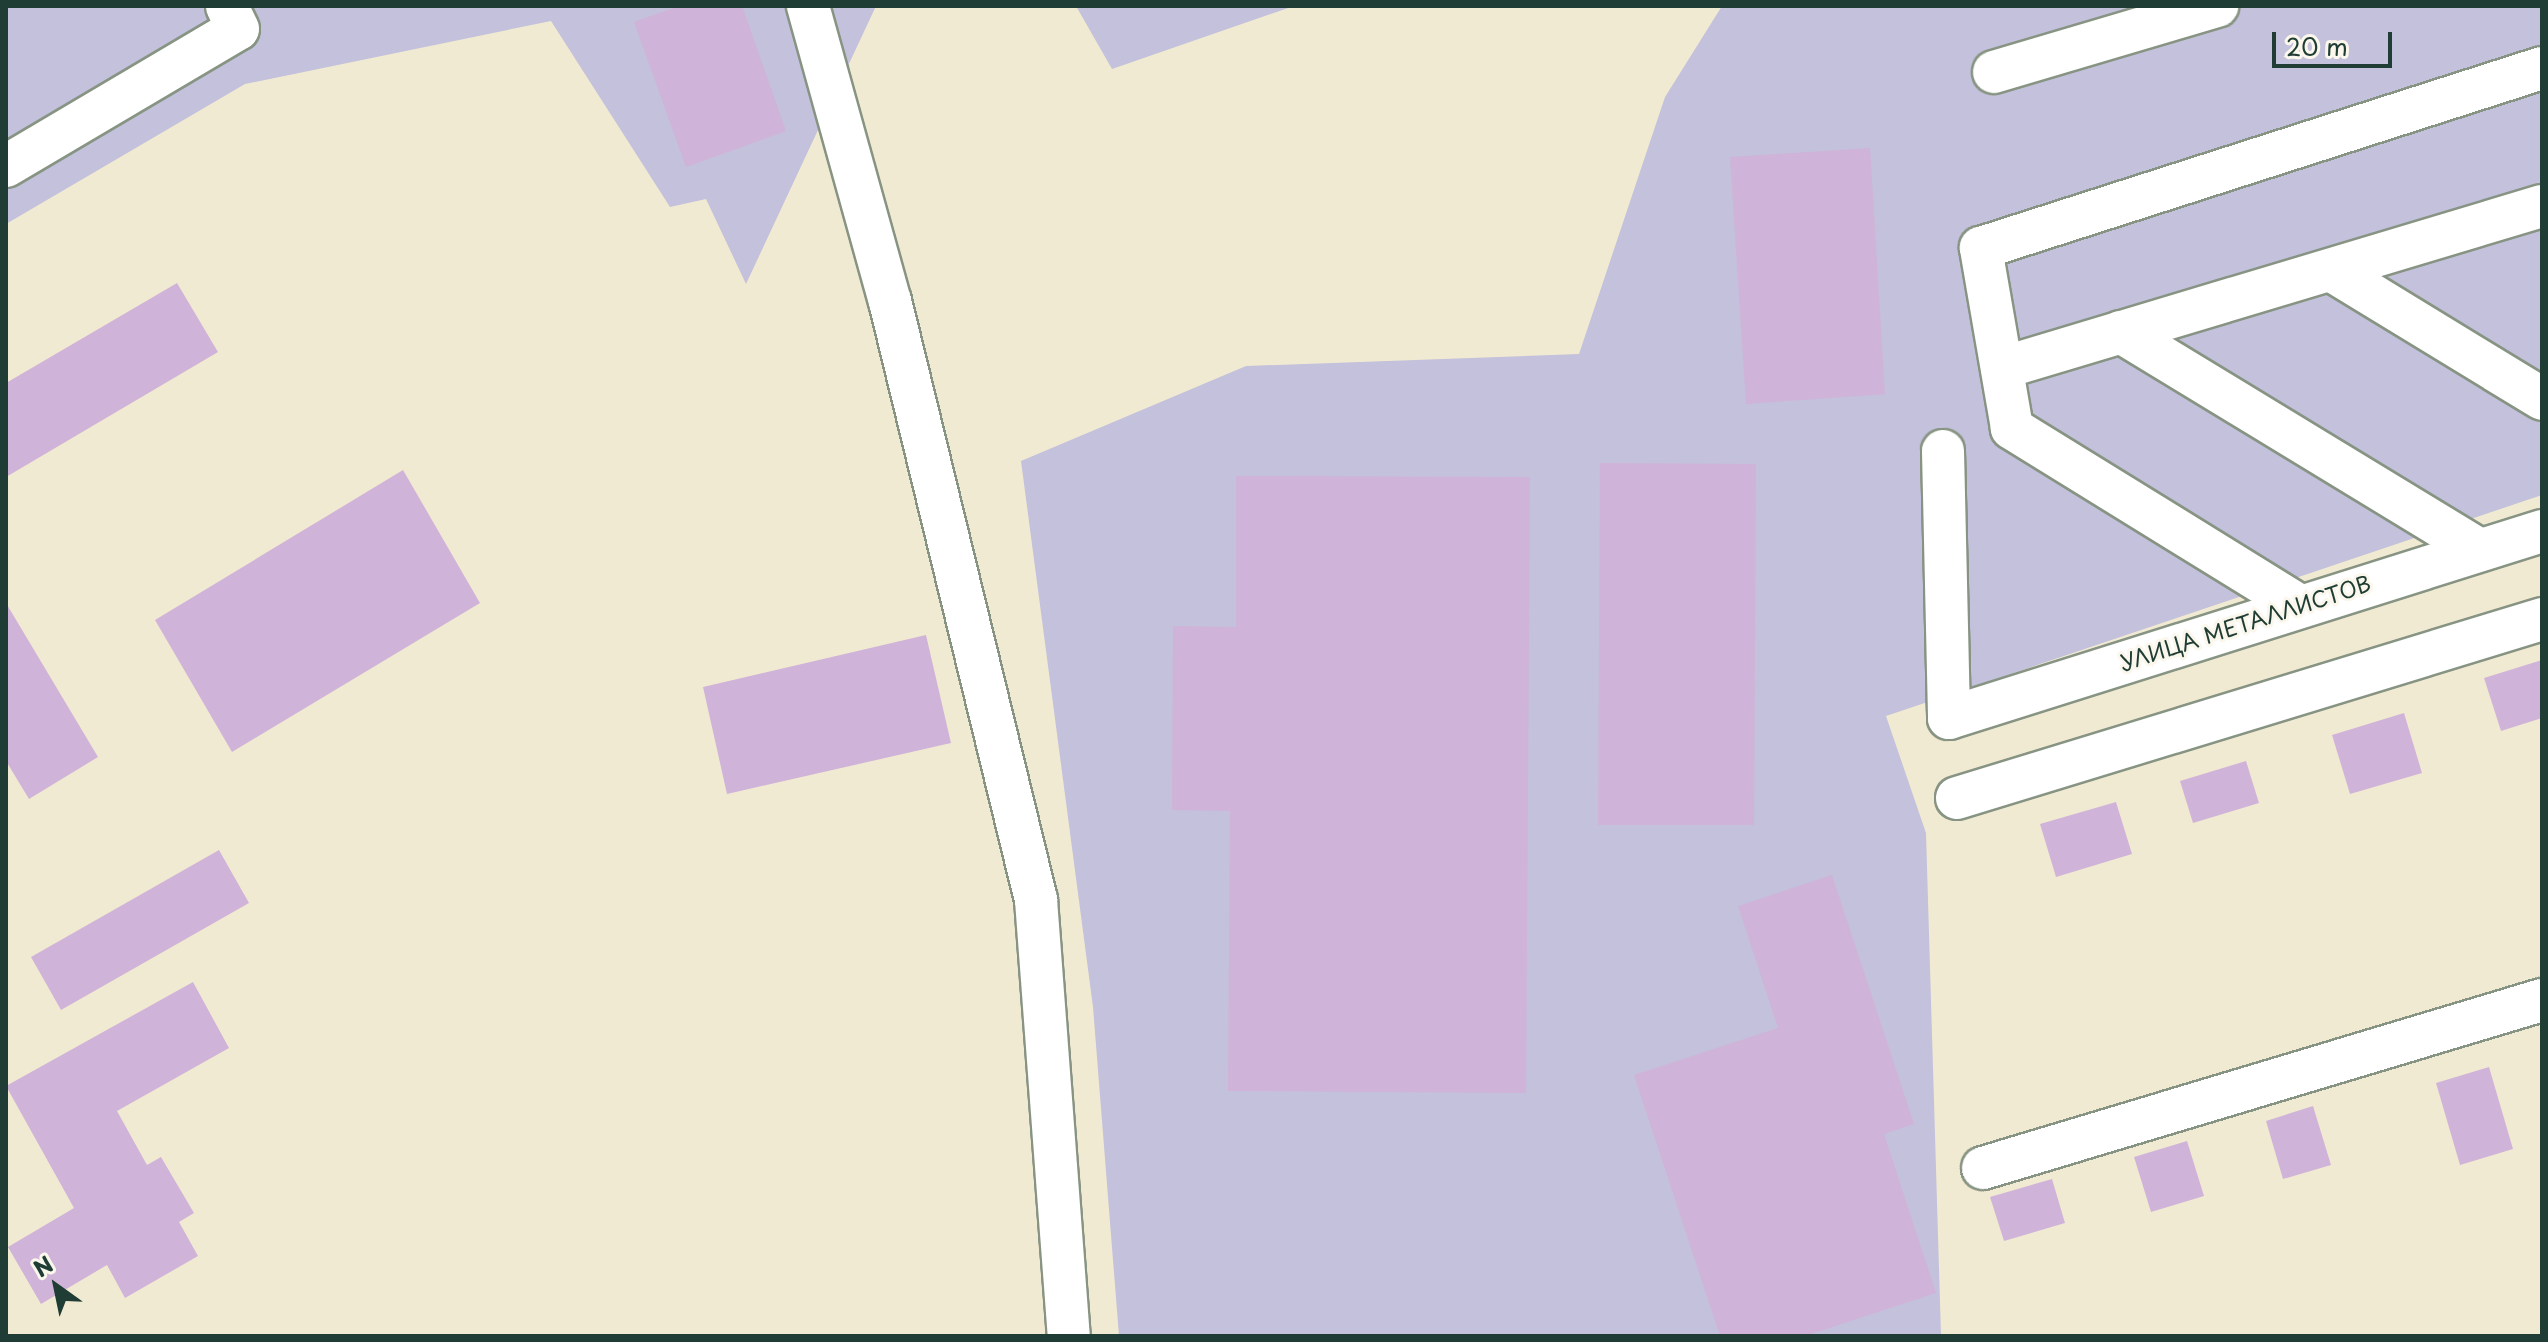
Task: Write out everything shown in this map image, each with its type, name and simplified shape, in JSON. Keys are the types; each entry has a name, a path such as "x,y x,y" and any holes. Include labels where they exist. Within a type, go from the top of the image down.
{"street":[{"path":"6,166 238,29 227,6"},
{"path":"808,6 890,301 1036,900 1069,1336"},
{"path":"1994,72 2217,6"},
{"path":"2295,603 2012,428 1981,248 2542,68"},
{"path":"2002,368 2331,270 2533,217"},
{"path":"2331,270 2542,399"},
{"path":"2121,332 2480,550"},
{"name":"УЛИЦА МЕТАЛЛИСТОВ","path":"1943,451 1949,718 2295,603 2542,531"},
{"path":"1957,798 2542,619"},
{"path":"1983,1168 2542,1000"}],"shaded area":[{"path":"6,6 876,6 746,284 706,199 670,207 551,21 245,84 6,224"},
{"path":"1076,6 1294,6 1112,69"},
{"path":"1722,6 2542,6 2542,495 1886,716 1926,833 1941,1336 1119,1336 1093,1007 1021,461 1246,366 1579,354 1665,97"}],"building":[{"path":"679,6 742,6 786,131 686,167 634,22"},
{"path":"1870,148 1885,394 1746,404 1730,157"},
{"path":"177,283 218,352 6,477 6,383"},
{"path":"1600,463 1756,464 1754,825 1598,825"},
{"path":"403,470 480,603 232,752 155,620"},
{"path":"1236,476 1530,477 1526,1093 1228,1091 1230,811 1172,810 1173,626 1236,627"},
{"path":"6,603 98,757 29,799 6,761"},
{"path":"926,635 951,743 727,794 703,687"},
{"path":"2542,660 2542,718 2501,731 2484,678"},
{"path":"2404,713 2422,773 2350,794 2332,735"},
{"path":"2246,761 2259,803 2193,823 2180,781"},
{"path":"2116,802 2132,854 2056,877 2040,824"},
{"path":"219,850 249,903 61,1010 31,957"},
{"path":"1832,875 1914,1124 1884,1134 1936,1293 1805,1336 1720,1336 1634,1075 1778,1028 1738,906"},
{"path":"193,982 229,1048 117,1111 147,1165 161,1157 194,1213 179,1222 198,1256 125,1298 107,1265 41,1304 8,1247 74,1208 6,1086"},
{"path":"2489,1067 2513,1149 2460,1165 2436,1083"},
{"path":"2313,1106 2331,1165 2283,1179 2266,1121"},
{"path":"2187,1141 2204,1196 2151,1212 2134,1157"},
{"path":"2052,1179 2065,1223 2004,1241 1990,1197"}]}
